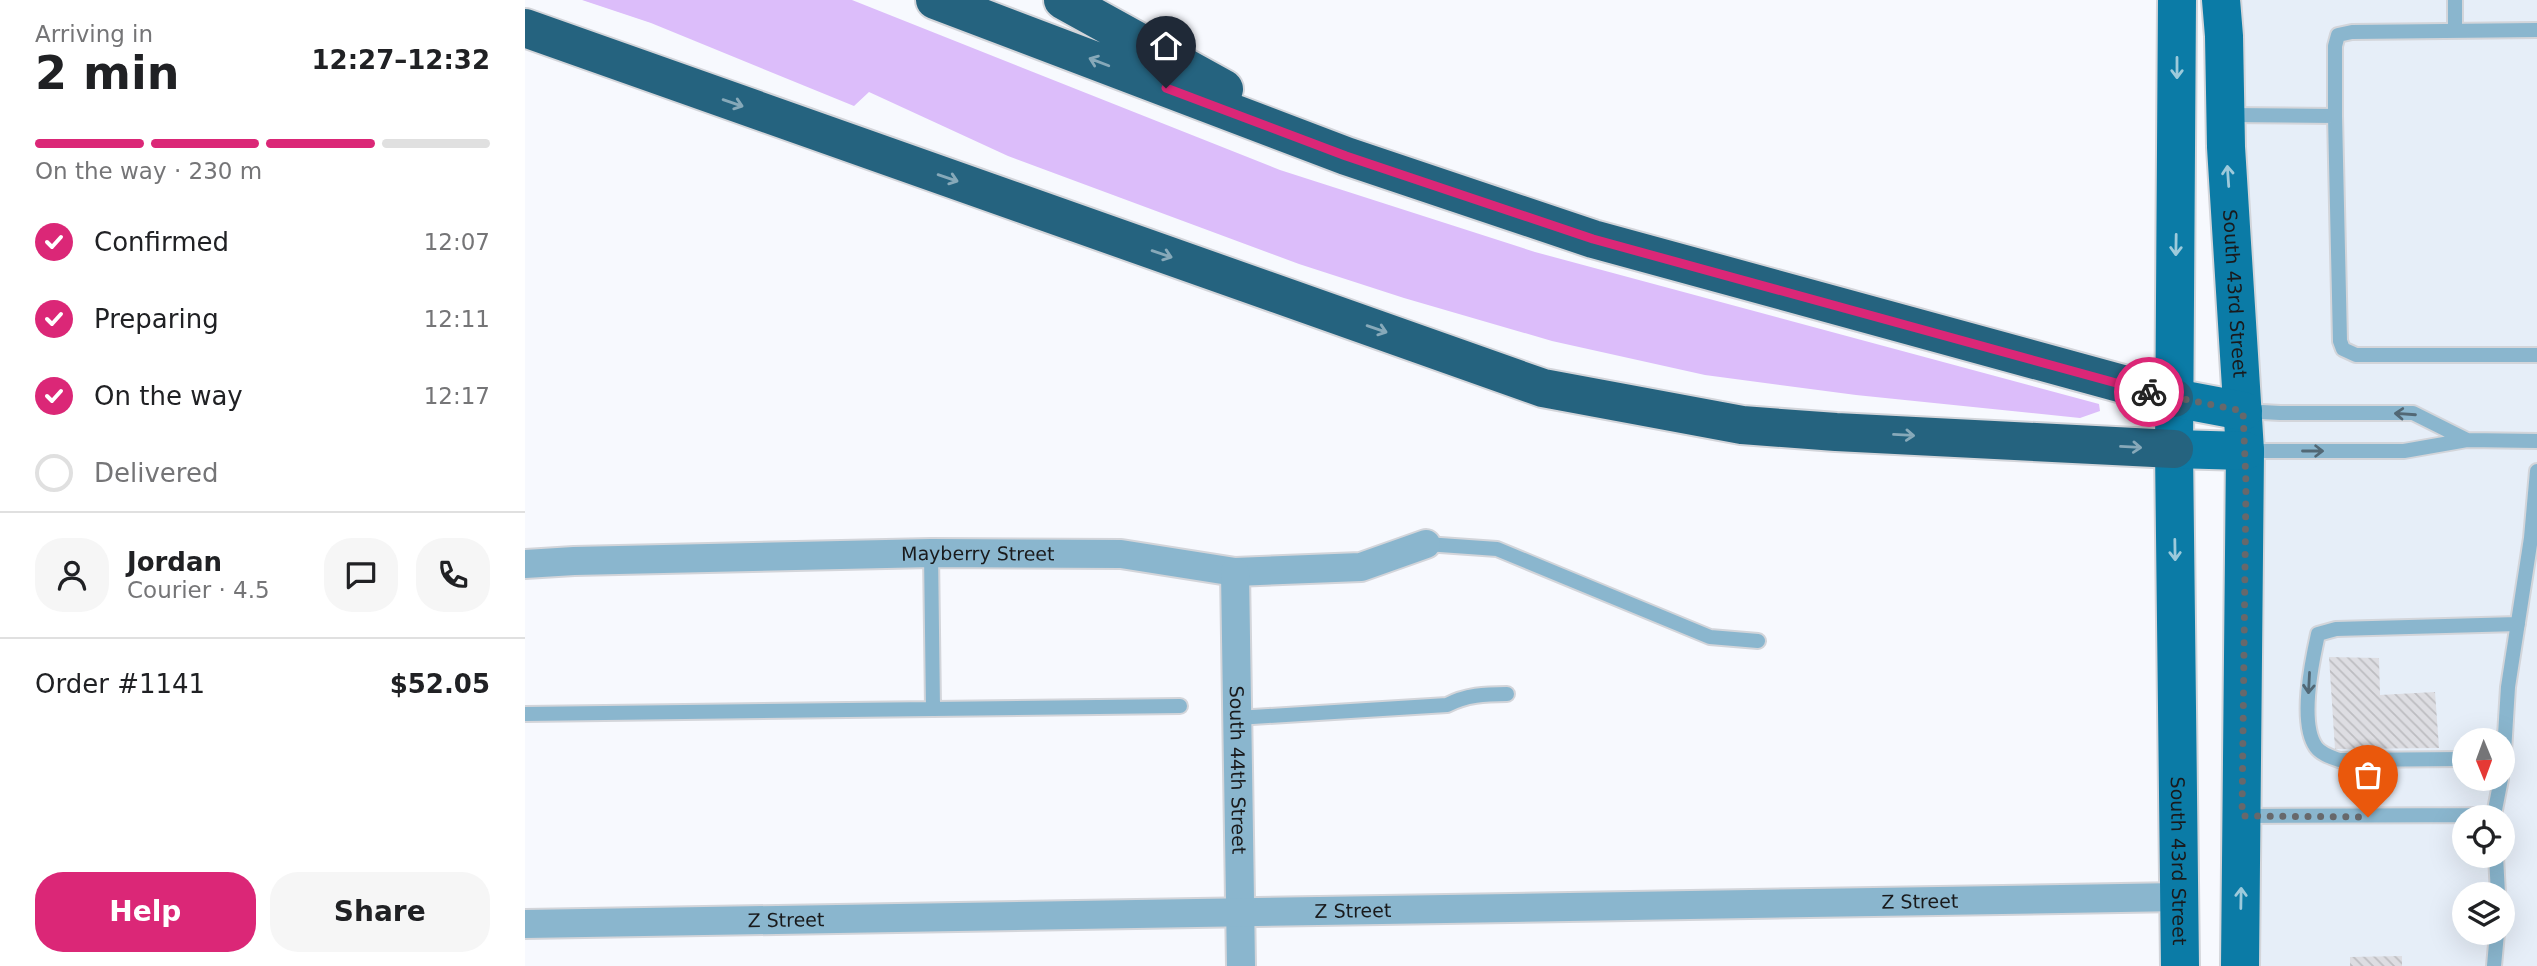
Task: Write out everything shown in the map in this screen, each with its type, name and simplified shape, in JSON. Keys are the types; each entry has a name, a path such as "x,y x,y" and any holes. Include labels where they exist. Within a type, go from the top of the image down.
{"highway":[{"path":"935,0 1346,156 1593,239 2175,398"},
{"path":"1063,0 1346,156"},
{"path":"525,28 1543,388 1742,425 2174,449"},
{"path":"525,45 669,80"}],"main road":[{"name":"South 43rd Street","path":"2177,0 2174,449 2180,966"},
{"name":"South 43rd Street","path":"2221,0 2225,115 2245,451 2240,966"},
{"path":"2175,398 2243,411"},
{"path":"2174,449 2245,451"}],"street":[{"name":"Mayberry Street","path":"525,564 931,553 1121,554 1235,572 1361,567 1426,544"},
{"name":"South 44th Street","path":"1235,572 1241,966"},
{"name":"Z Street","path":"525,924 2180,897"}],"lane":[{"path":"2455,0 2455,31"},
{"path":"2537,30 2352,32 2338,35 2335,46 2340,341 2343,349 2356,355 2537,355"},
{"path":"2225,115 2335,116"},
{"path":"2243,411 2413,413 2467,440"},
{"path":"2245,451 2403,451 2467,440 2537,441"},
{"path":"2505,728 2508,687 2531,538 2537,471"},
{"path":"1426,544 1497,549 1710,637 1758,641"},
{"path":"931,553 933,709"},
{"path":"2452,759 2339,760 2326,756 2316,746 2310,729 2308,709 2310,671 2318,634 2336,629 2518,624"},
{"path":"1237,718 1447,705 1471,696 1507,694"},
{"path":"525,714 1180,706"},
{"path":"2242,816 2452,816"},
{"path":"2494,966 2496,945"}],"shaded area":[{"path":"582,0 852,0 1280,170 1535,252 2099,404 2100,411 2080,418 1856,395 1705,375 1552,341 1299,264 1008,156 869,92 854,106 651,23"},
{"path":"2228,0 2537,0 2537,966 2243,966"}],"building":[{"path":"2329,657 2379,658 2380,695 2435,692 2439,748 2335,749"},
{"path":"2402,956 2402,966 2350,966 2350,957"}],"way so far":[{"path":"2149,392 2243,411 2246,484 2242,816 2368,817"}],"route":[{"path":"1166,88 1346,156 1593,239 2149,392"}]}
